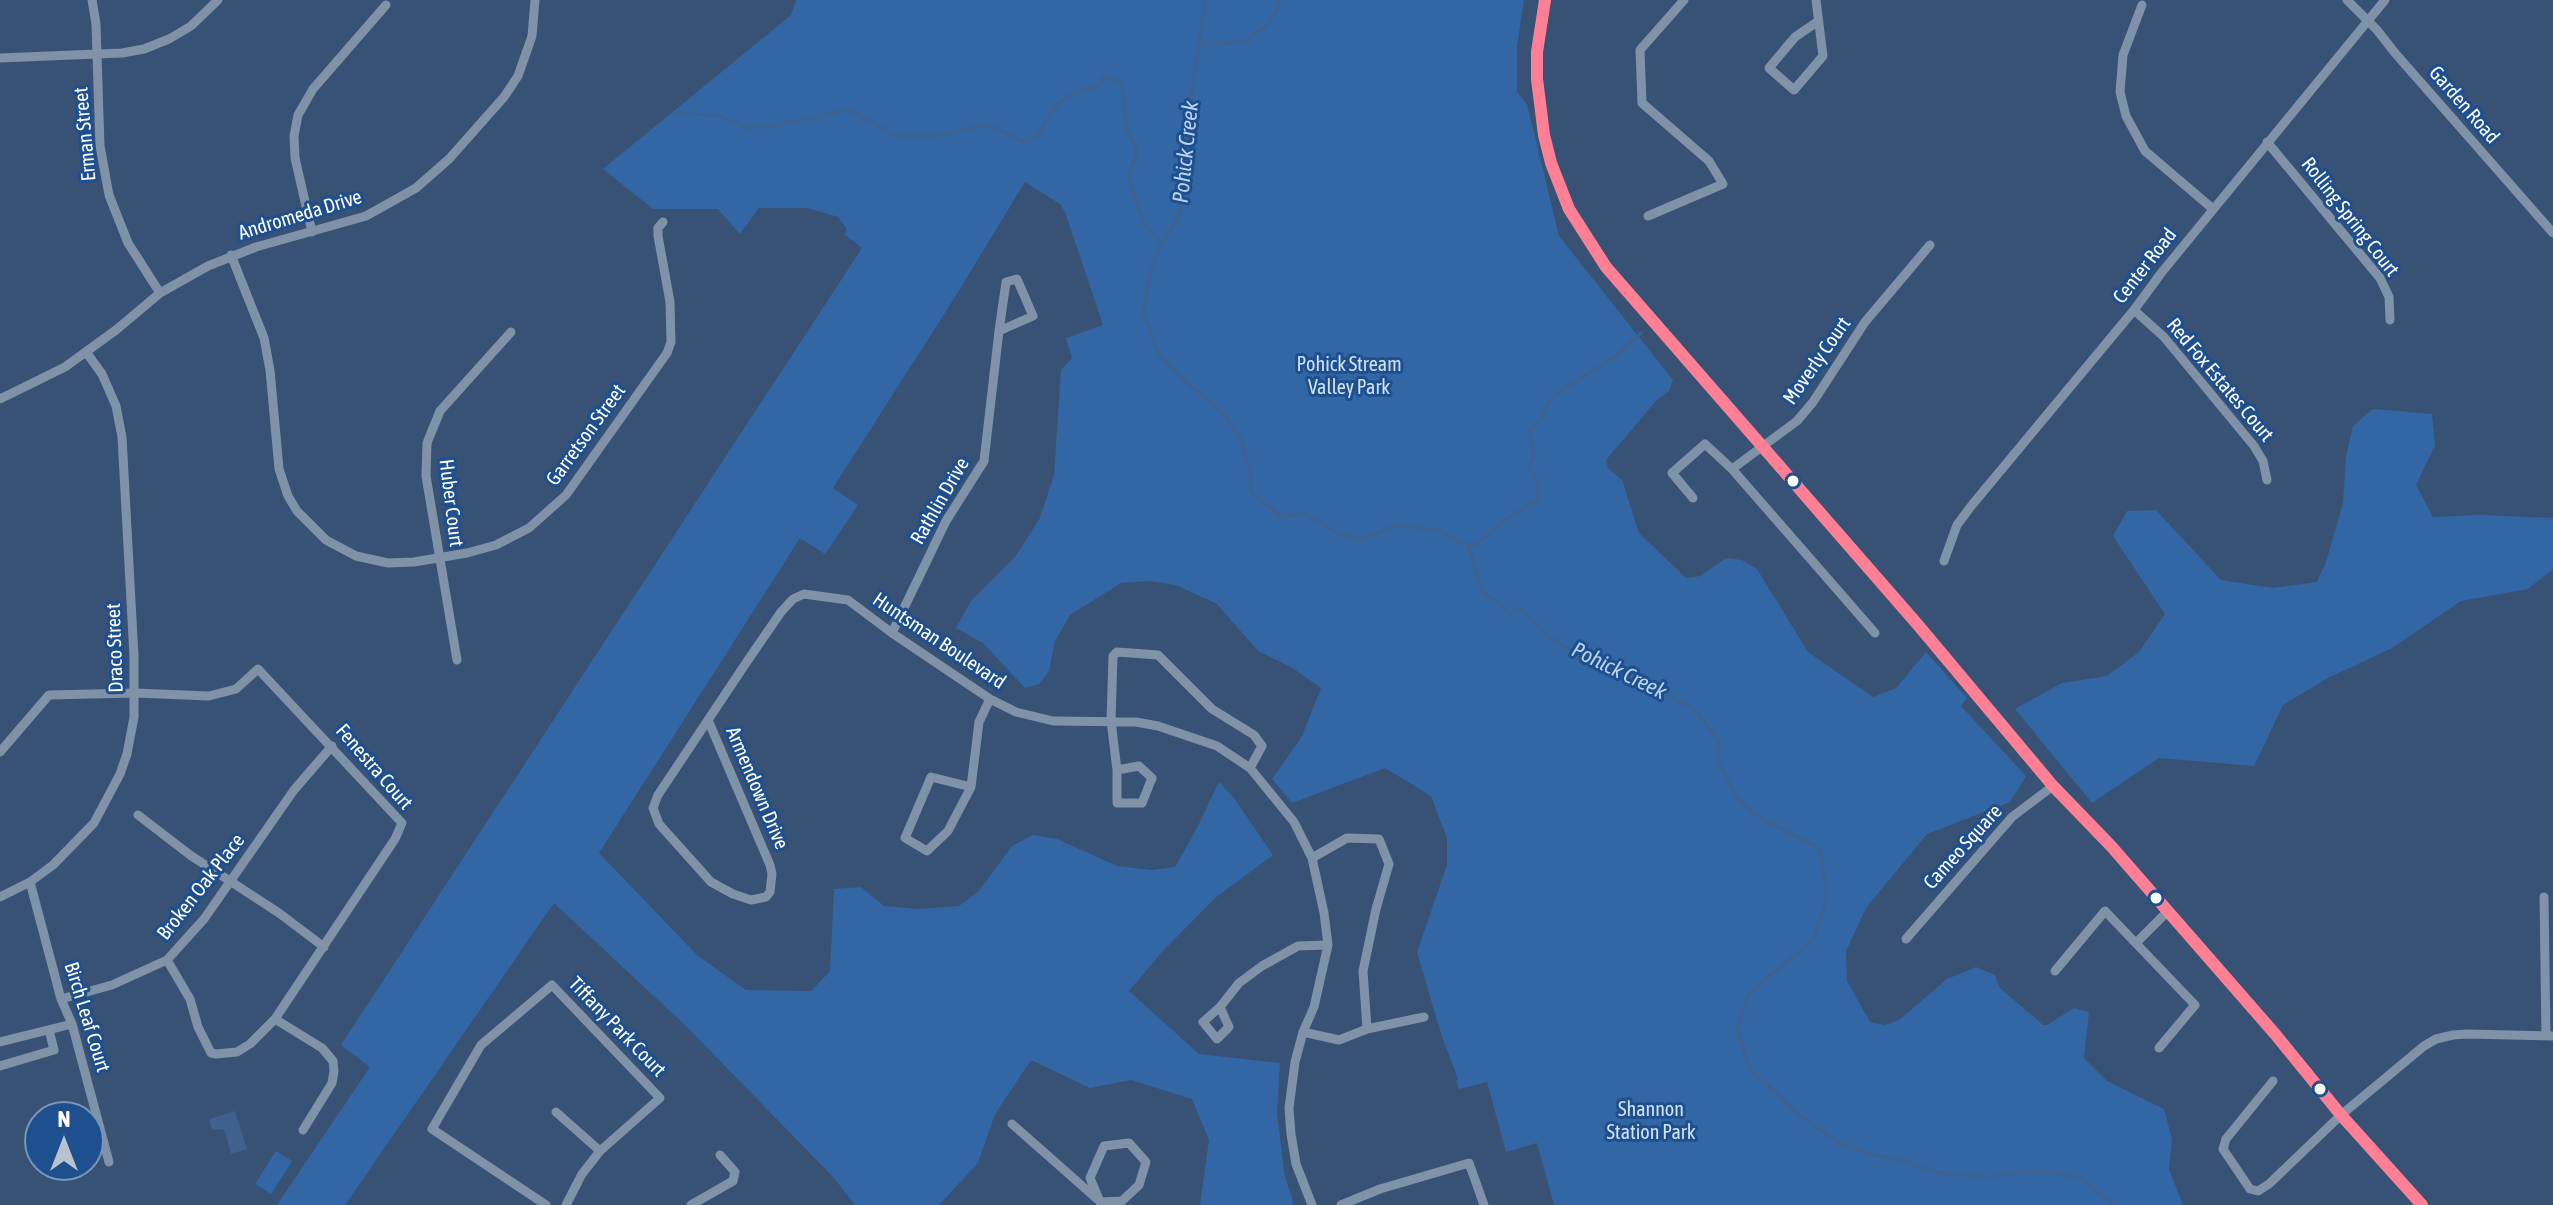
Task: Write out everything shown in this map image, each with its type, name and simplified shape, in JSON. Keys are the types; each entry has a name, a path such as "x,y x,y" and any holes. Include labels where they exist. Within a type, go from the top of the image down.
{"street":[{"name":"Erman Street","path":"92,0 96,24 100,146 109,195 128,243 160,293"},
{"path":"0,58 144,49 191,26 218,0"},
{"name":"Andromeda Drive","path":"0,399 45,378 116,330 160,293 231,255 345,223 385,207 416,188 449,159 504,97 518,76 532,36 535,0"},
{"path":"1545,0 1537,52 1539,106 1551,163 1580,229 1614,276 2053,786 2111,846 2422,1205"},
{"path":"1648,216 1723,184 1709,161 1642,103 1640,50 1684,0"},
{"path":"1816,0 1823,56 1794,90 1769,68 1795,37 1817,22"},
{"name":"Garden Road","path":"2347,0 2369,21 2553,233"},
{"name":"Center Road","path":"1944,561 1950,540 1972,505 2385,0"},
{"path":"312,232 295,158 294,136 298,115 313,89 386,5"},
{"path":"2142,5 2123,55 2120,92 2126,116 2145,151 2213,209"},
{"name":"Rolling Spring Court","path":"2267,142 2380,278 2389,297 2390,320"},
{"name":"Garretson Street","path":"231,255 264,338 279,469 288,496 297,511 326,540 356,556 388,563 440,558 496,545 529,528 566,495 663,360 671,342 670,302 658,236 658,228 663,222"},
{"name":"Moverly Court","path":"1732,469 1797,421 1813,402 1865,322 1930,245"},
{"name":"Rathlin Drive","path":"892,633 946,521 984,461 999,331 1006,282 1017,279 1033,316 999,331"},
{"name":"Red Fox Estates Court","path":"2134,310 2164,337 2254,446 2263,461 2267,480"},
{"name":"Huber Court","path":"457,660 426,464 427,443 433,423 454,393 511,332"},
{"name":"Draco Street","path":"0,897 30,882 53,865 94,823 108,800 127,754 134,717 122,437 116,406 102,374 86,352"},
{"path":"1693,498 1672,473 1705,444 1732,469 1875,633"},
{"name":"Armendown Drive","path":"708,720 767,856 772,874 770,892 759,900 743,898 719,888 655,819 653,808 658,795 708,720 793,599 804,594 848,600"},
{"name":"Huntsman Boulevard","path":"848,600 990,699 1016,712 1053,721 1136,722 1181,732 1217,746 1250,768 1294,822 1312,858 1328,945 1314,1007 1303,1032 1289,1108 1296,1164 1312,1205"},
{"path":"1117,770 1139,766 1152,778 1142,803 1117,803 1117,770 1111,721 1115,653 1158,655 1212,709 1254,735 1261,741 1261,749 1250,768"},
{"name":"Fenestra Court","path":"135,693 209,696 236,689 258,669 402,823 395,839 275,1019 250,1044 237,1052 211,1053 198,1027 190,999 167,960"},
{"path":"0,752 49,695 135,693"},
{"path":"971,787 931,777 905,838 927,851 948,831 971,787 979,722 990,699"},
{"name":"Broken Oak Place","path":"61,999 112,985 167,960 204,919 294,790 332,746"},
{"name":"Cameo Square","path":"1906,939 2012,817 2053,786"},
{"path":"138,815 190,855 279,913 324,947"},
{"path":"1312,858 1347,838 1379,839 1389,864 1363,971 1367,1029"},
{"name":"Birch Leaf Court","path":"30,882 109,1162"},
{"path":"2273,1081 2226,1139 2223,1149 2250,1189 2258,1191 2341,1115 2436,1039 2467,1034 2550,1036 2544,897"},
{"path":"2055,971 2105,911 2195,1005 2159,1048"},
{"path":"2137,942 2168,911"},
{"path":"1220,1007 1239,983 1262,966 1298,946 1328,945"},
{"name":"Tiffany Park Court","path":"546,1205 432,1129 481,1045 552,985 660,1098 600,1151 582,1174 566,1205"},
{"path":"1303,1032 1339,1040 1367,1029 1424,1017"},
{"path":"275,1019 322,1048 333,1061 332,1083 303,1130"},
{"path":"0,1042 72,1024"},
{"path":"0,1066 54,1050 49,1030"},
{"path":"556,1112 600,1151"},
{"path":"1012,1124 1099,1203 1122,1201 1139,1185 1146,1162 1129,1143 1104,1146 1090,1178 1099,1203"},
{"path":"691,1205 733,1181 735,1172 720,1155"},
{"path":"1341,1205 1380,1189 1469,1163 1484,1205"}],"green space":[{"name":"Pohick Stream Valley Park","path":"796,0 1524,0 1517,46 1517,92 1527,104 1559,236 1673,380 1669,391 1655,402 1606,460 1608,468 1622,480 1639,533 1686,578 1700,576 1726,558 1742,560 1757,569 1808,652 1873,697 1896,688 1926,652 1967,698 1961,706 2026,776 2010,802 1927,834 1866,908 1846,951 1847,981 1870,1022 1885,1025 1899,1020 1947,979 1976,967 1995,975 1999,987 2043,1025 2074,1008 2089,1012 2084,1058 2107,1081 2164,1109 2172,1139 2169,1169 2183,1205 1554,1205 1537,1143 1506,1152 1487,1082 1459,1089 1441,1034 1417,952 1447,865 1447,838 1431,796 1385,768 1292,803 1272,779 1301,738 1321,688 1291,667 1258,651 1217,604 1178,586 1163,583 1121,583 1070,615 1055,641 1049,671 1039,684 1025,688 983,643 956,628 971,601 1015,557 1040,518 1054,475 1061,370 1072,358 1066,338 1103,325 1065,212 1060,204 1025,182 833,488 858,505 825,554 800,538 599,853 698,956 746,990 811,991 830,971 834,889 861,887 884,906 918,909 959,906 979,891 1012,846 1033,835 1057,839 1117,866 1152,870 1175,867 1219,782 1234,798 1273,855 1215,898 1129,991 1199,1054 1280,1063 1277,1112 1284,1172 1294,1205 1200,1205 1209,1140 1192,1099 1131,1080 1090,1088 1031,1060 995,1114 978,1163 939,1205 855,1205 834,1178 686,1026 554,903 345,1205 277,1205 370,1067 341,1045 862,248 844,234 847,229 838,217 807,208 759,208 740,234 718,209 653,209 603,169 791,15"},
{"path":"2373,409 2432,414 2435,445 2416,485 2433,517 2553,518 2553,569 2528,589 2461,601 2392,648 2328,678 2283,705 2254,766 2159,758 2092,803 2015,709 2062,683 2107,676 2139,652 2165,614 2113,536 2127,511 2156,510 2221,580 2273,588 2317,582 2343,503 2346,456 2353,426"},
{"path":"276,1151 292,1161 271,1194 255,1184"}],"shaded area":[{"path":"235,1111 247,1149 231,1154 224,1129 212,1130 209,1119"}],"waterway":[{"name":"Pohick Creek","path":"1205,0 1185,143 1184,194 1177,220 1162,243 1151,269 1143,311 1158,354 1221,411 1241,438 1251,475 1251,493 1281,516 1306,514 1337,533 1360,540 1395,525 1437,530 1468,545 1482,590 1511,614 1518,607 1552,638 1579,656 1658,688 1697,712 1719,742 1718,762 1736,796 1756,815 1820,849 1827,898 1813,940 1749,993 1737,1029 1750,1069 1800,1115 1838,1143 1871,1154 1939,1173 1987,1177 2022,1172 2056,1172 2084,1180 2112,1205"},
{"path":"1200,45 1243,42 1266,26 1277,9 1278,0"},
{"path":"675,114 718,115 747,128 849,110 897,136 936,136 984,125 1022,142 1036,137 1059,102 1074,93 1096,87 1105,76 1122,82 1127,131 1136,145 1130,183 1145,226 1162,243"},
{"path":"1469,545 1477,544 1503,521 1538,499 1538,484 1528,466 1534,457 1530,430 1543,418 1543,412 1553,396 1612,358 1641,333"}],"transit line":[{"path":"1545,0 1537,52 1544,135 1569,209 1606,267 1918,625 2053,786 2111,846 2422,1205"}],"park label":[{"name":"Shannon Station Park","path":"1651,1122"}]}
